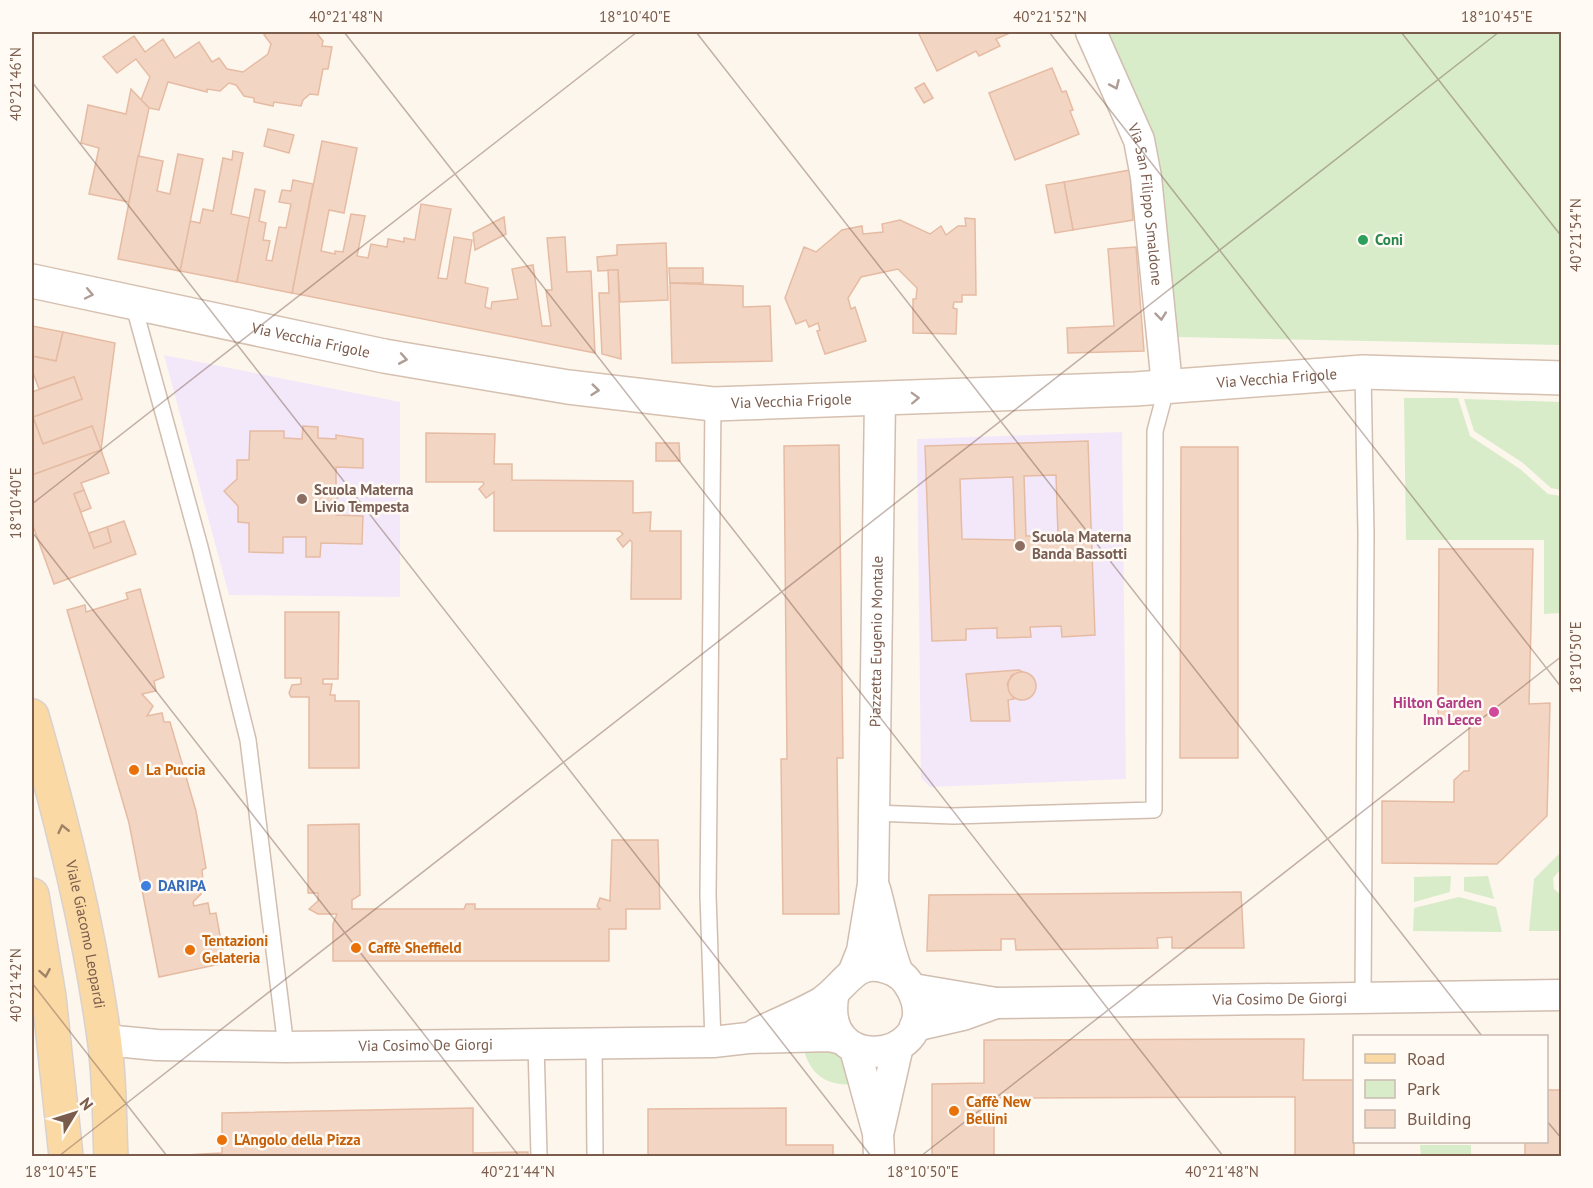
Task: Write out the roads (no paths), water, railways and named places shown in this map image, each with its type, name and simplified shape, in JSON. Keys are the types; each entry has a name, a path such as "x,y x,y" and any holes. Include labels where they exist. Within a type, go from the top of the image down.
{"main road":[{"name":"Viale Giacomo Leopardi","path":"32,716 55,798 85,922 105,1040 111,1156"},
{"path":"32,895 49,997 66,1156"}],"street":[{"name":"Via San Filippo Smaldone","path":"1091,32 1139,140 1146,177 1167,385"},
{"name":"Via Vecchia Frigole","path":"32,281 384,356 568,387 713,404 1135,389 1363,372 1562,378"},
{"name":"Piazzetta Eugenio Montale","path":"844,982 862,951 873,884 880,399"},
{"name":"Piazzetta Eugenio Montale","path":"873,884 884,921 889,952 905,981"},
{"name":"Via Cosimo De Giorgi","path":"748,1038 820,1003 844,982 868,966 884,967 905,981 996,1003 1562,995"},
{"path":"879,1145 906,1036 918,1007 905,981"},
{"path":"844,982 831,1008 834,1025 849,1044 879,1145"},
{"name":"Via Cosimo De Giorgi","path":"105,1040 158,1045 286,1047 713,1042 748,1038 829,1036 877,1052 906,1036 996,1003"}],"lane":[{"path":"133,303 200,547 248,740 286,1047"},
{"path":"1363,372 1366,570 1363,998"},
{"path":"874,813 953,816 1154,810 1155,431 1167,385"},
{"path":"713,404 708,895 713,1042"},
{"path":"536,1044 539,1156"},
{"path":"594,1044 595,1156"}],"place":[{"name":"Coni","path":"1363,240"},
{"name":"Scuola Materna Livio Tempesta","path":"302,499"},
{"name":"Scuola Materna Banda Bassotti","path":"1020,546"},
{"name":"Hilton Garden Inn Lecce","path":"1494,712"},
{"name":"La Puccia","path":"134,770"},
{"name":"DARIPA","path":"146,886"},
{"name":"Caffè Sheffield","path":"356,948"},
{"name":"Tentazioni Gelateria","path":"190,950"},
{"name":"Caffè New Bellini","path":"954,1111"},
{"name":"L'Angolo della Pizza","path":"222,1140"}]}
